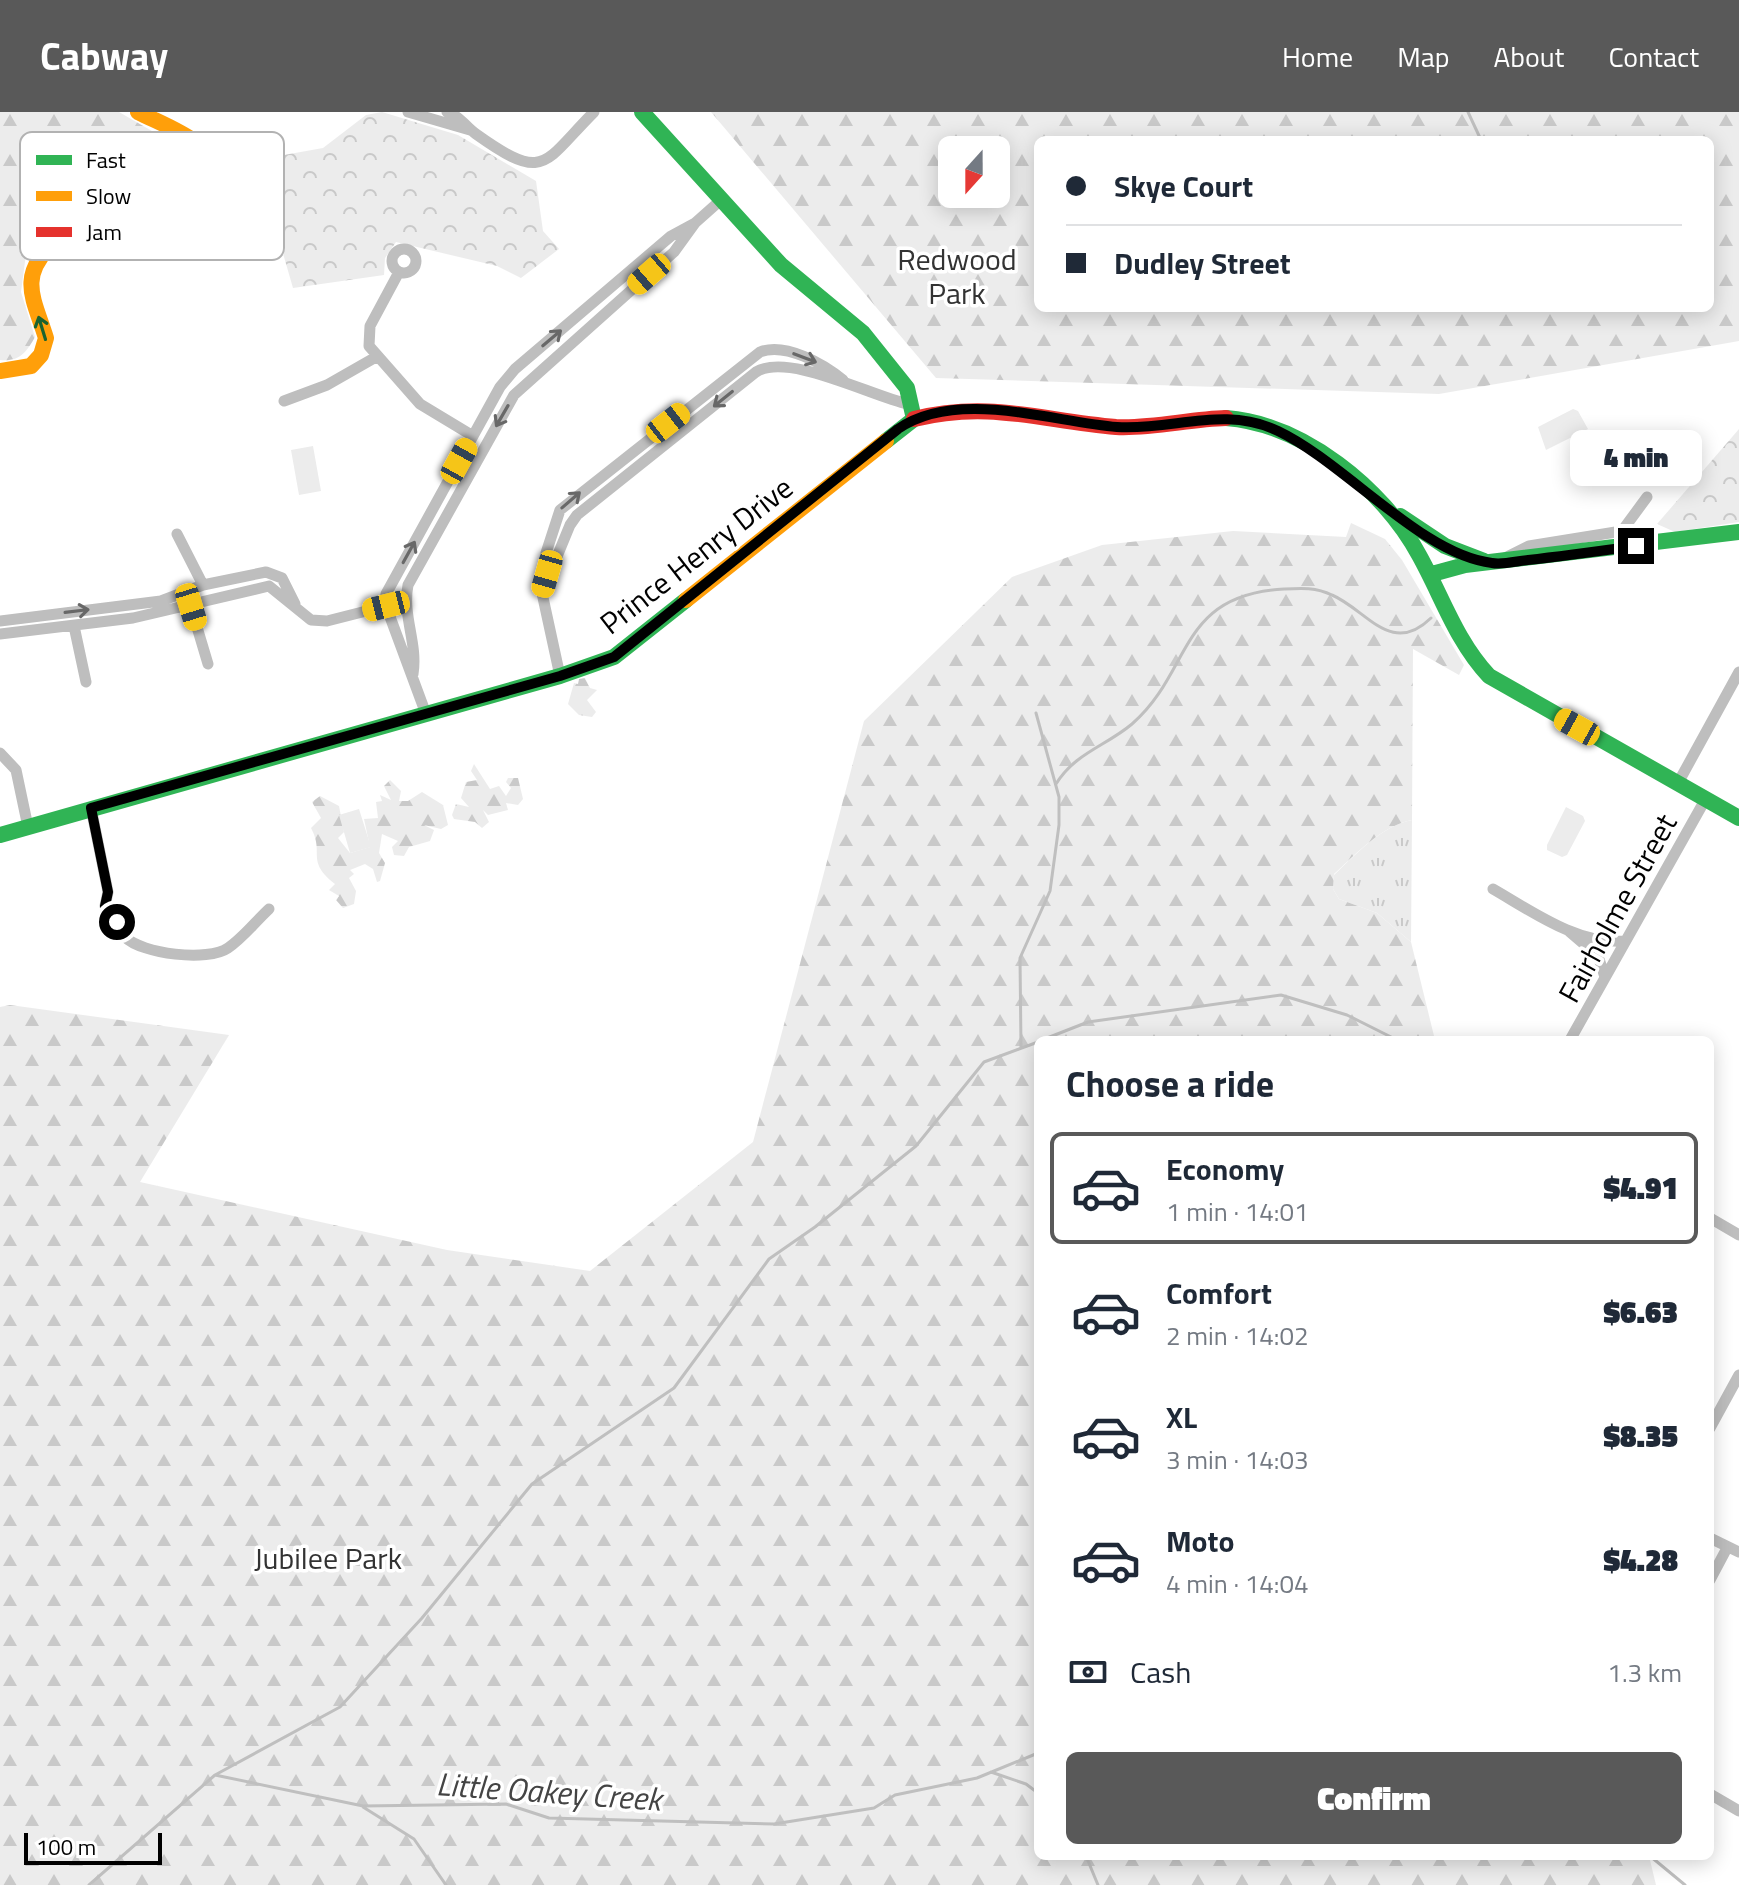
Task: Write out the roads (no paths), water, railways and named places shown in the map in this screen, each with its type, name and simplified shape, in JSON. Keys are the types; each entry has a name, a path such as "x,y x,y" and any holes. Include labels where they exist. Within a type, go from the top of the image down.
{"street":[{"path":"138,112 176,132"},
{"path":"408,112 470,130 515,160 538,163 559,152 594,112"},
{"path":"447,112 466,122 470,130"},
{"path":"642,112 781,265 863,333 907,388 911,412"},
{"path":"413,675 416,654 405,601 408,585 514,395 674,252 695,223 722,199"},
{"path":"426,714 386,606 386,594 500,387 515,369 671,236 695,223"},
{"path":"0,371 17,373 35,365 45,348 46,338 30,278 37,260"},
{"path":"399,272 370,326 369,346 420,404 473,436"},
{"path":"548,571 546,553 560,510 760,352 776,347 822,365 843,380 911,412 1043,415 1118,427 1220,417 1246,420 1293,438 1346,475 1391,512 1445,546 1494,563 1529,546 1622,531 1647,497"},
{"path":"284,401 327,385 376,357"},
{"path":"560,676 543,610 542,593 548,571 577,515 767,365 784,365 825,379 843,380"},
{"name":"Prince Henry Drive","path":"0,835 598,664 629,646 911,412"},
{"path":"1391,512 1432,574 1470,655 1482,670 1502,685 1739,818"},
{"path":"1432,574 1452,567 1739,532"},
{"path":"177,534 203,585"},
{"path":"0,621 161,601 203,585 266,572 275,574 289,587 295,604"},
{"path":"0,634 74,626 191,607 269,586 311,620 327,621 386,606"},
{"path":"191,607 208,664"},
{"path":"74,626 86,682"},
{"name":"Fairholme Street","path":"1678,783 1739,672"},
{"path":"0,753 16,770 28,827"},
{"name":"Fairholme Street","path":"1572,1036 1705,800"},
{"path":"91,808 108,892 116,902 112,910 122,934 136,944 179,954 208,955 227,948 269,909"},
{"path":"1493,889 1570,932 1598,956 1605,977"},
{"path":"1570,932 1604,942 1625,941"},
{"path":"1714,1220 1739,1235"},
{"path":"1714,1422 1736,1392 1739,1375"},
{"path":"1714,1540 1739,1552"},
{"path":"1714,1572 1727,1548"},
{"path":"1714,1796 1739,1811"}],"waterway":[{"path":"1468,112 1479,136"},
{"path":"1056,784 1072,765 1122,732 1152,703 1191,639 1205,620 1224,605 1249,594 1308,589 1332,595 1391,632 1404,633 1417,629 1431,618"},
{"path":"1021,1047 1020,958 1050,891 1059,825 1059,797 1036,713"},
{"path":"1052,1036 1088,1022 1281,995 1347,1015 1389,1036"},
{"path":"215,1775 340,1707 422,1618 532,1484 674,1388 769,1259 815,1227 916,1146 984,1062 1034,1043"},
{"name":"Little Oakey Creek","path":"89,1885 215,1775 363,1806 506,1804 549,1818 774,1824 874,1808 895,1795 977,1778 1034,1755"},
{"path":"991,1772 1026,1784 1034,1790"},
{"path":"363,1807 414,1839 446,1885"},
{"path":"1088,1860 1098,1885"},
{"name":"Little Oakey Creek","path":"1655,1860 1685,1885"}],"park label":[{"name":"Redwood Park","path":"957,276"},
{"name":"Jubilee Park","path":"328,1558"}]}
